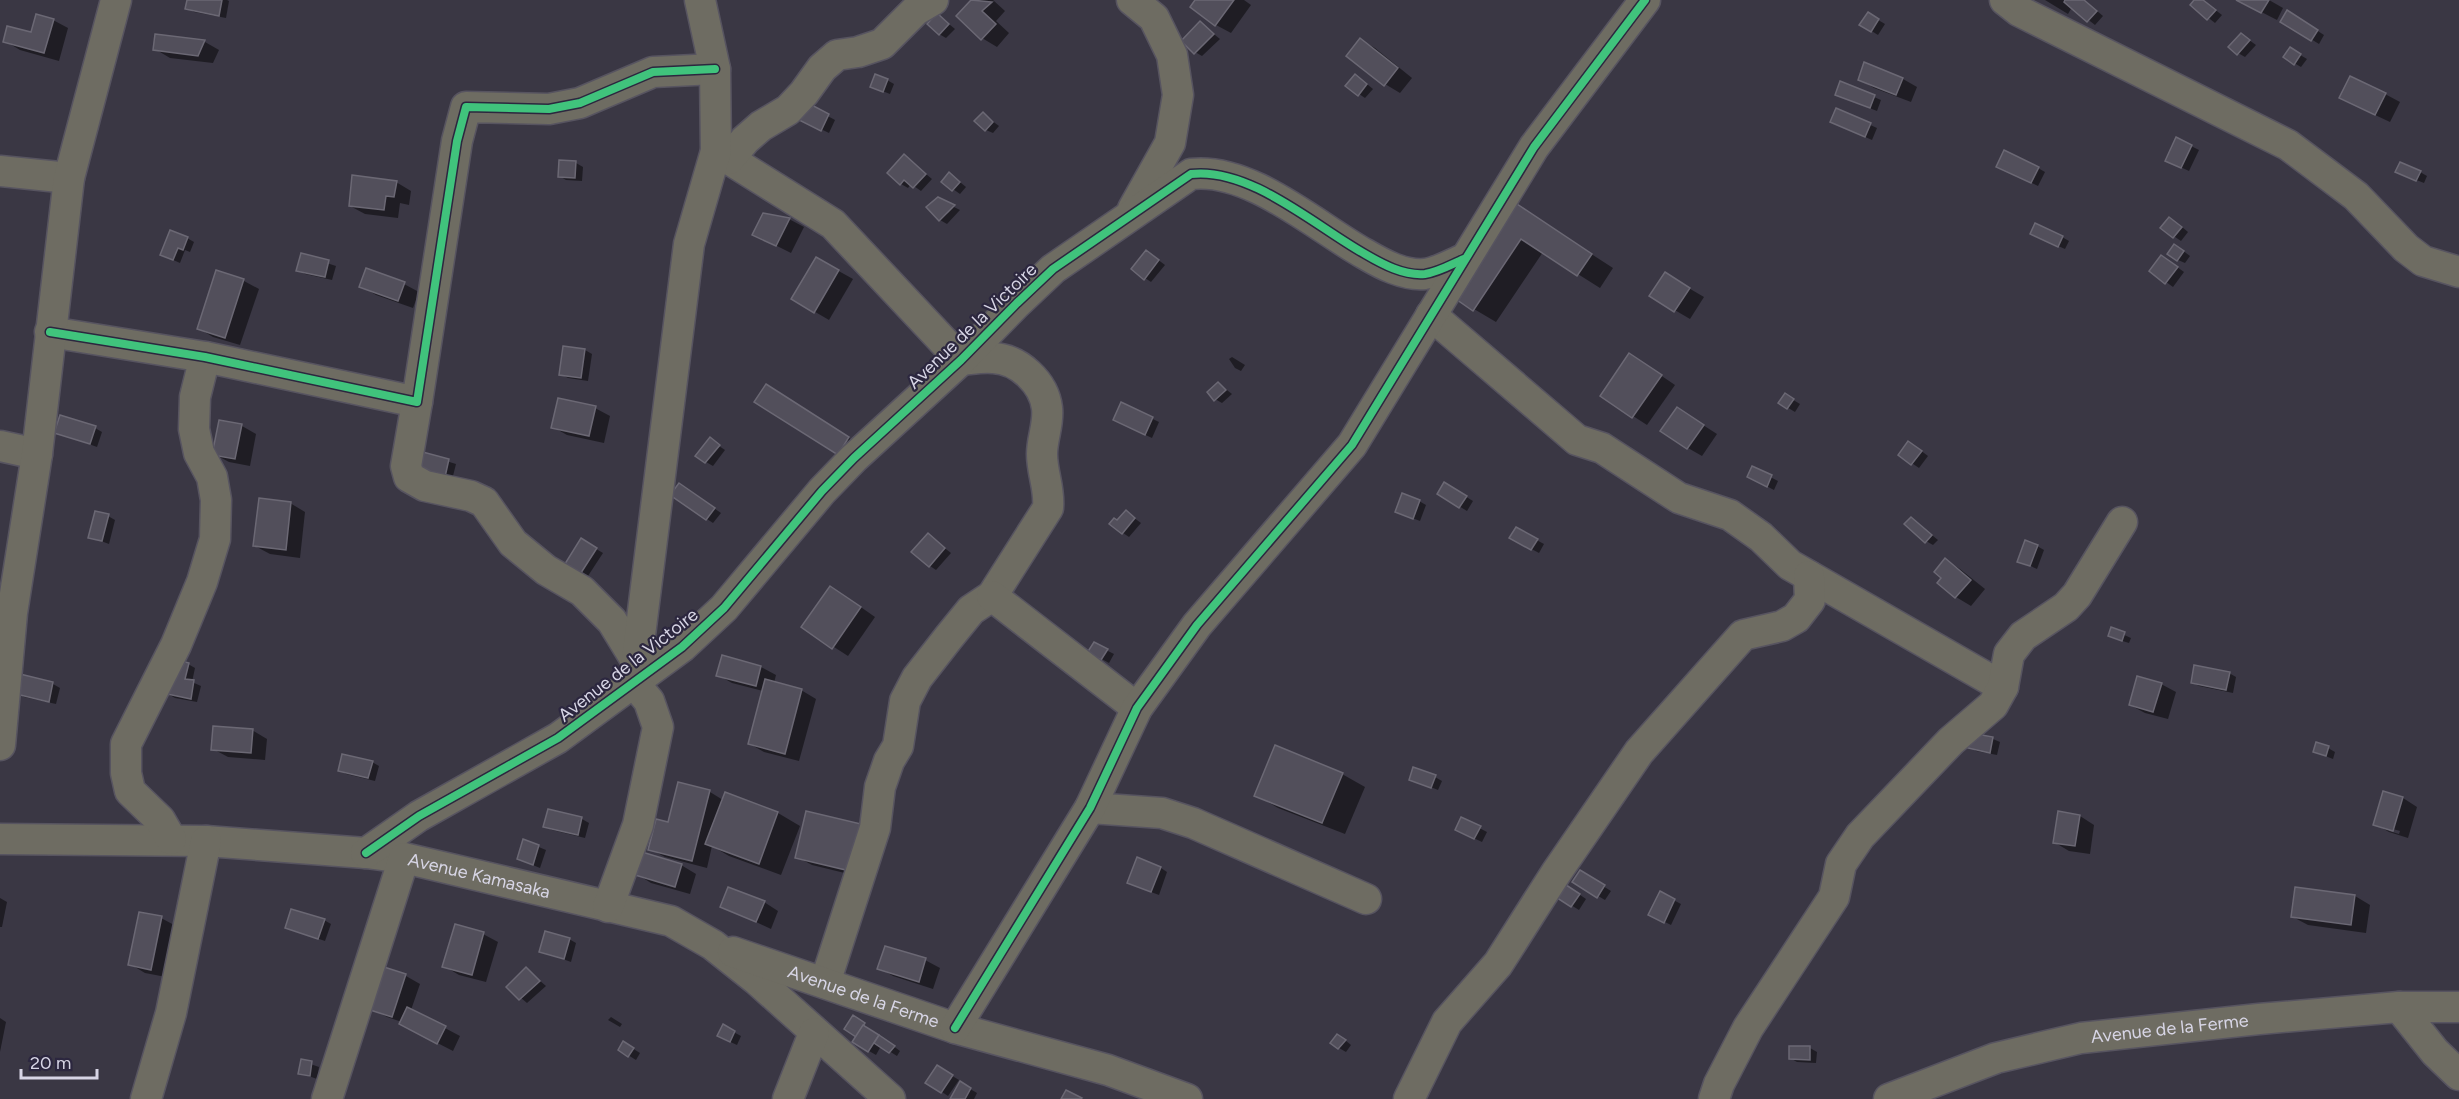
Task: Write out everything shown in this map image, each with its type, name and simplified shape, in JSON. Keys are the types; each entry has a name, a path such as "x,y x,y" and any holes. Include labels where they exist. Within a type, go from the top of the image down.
{"street":[{"path":"635,672 690,244 722,155 715,69 700,0"},
{"path":"722,155 761,126 788,110 822,68 837,55 858,52 882,44 916,10 933,0"},
{"path":"1128,217 1170,142 1178,95 1172,55 1154,18 1132,0"},
{"path":"955,1028 1090,808 1137,708 1197,625 1352,445 1534,147 1645,0"},
{"path":"2006,0 2019,10 2288,145 2356,196 2406,248 2423,261 2459,273"},
{"path":"0,746 12,613 37,454 69,178 111,1"},
{"path":"608,907 638,825 658,727 649,701 612,621 582,591 546,570 513,543 484,502 471,496 424,486 409,477 406,466 458,141 466,107 549,109 580,103 634,78 653,72 715,69"},
{"path":"722,155 834,224 961,360 995,357 1015,364 1028,372 1047,406 1042,466 1049,494 1048,508 992,596 971,610 917,678 905,701 898,746 889,761 880,787 875,828 825,983"},
{"path":"0,171 69,178"},
{"name":"Avenue de la Victoire","path":"366,853 419,816 558,738 635,672 682,647 724,608 846,466 961,360 1053,269 1191,174 1204,172 1250,186 1280,200 1377,261 1405,272 1425,274 1464,259"},
{"path":"1431,315 1577,440 1602,447 1679,498 1730,515 1761,537 1790,565 2002,687"},
{"path":"50,332 205,357 417,402"},
{"path":"171,839 160,820 130,791 126,773 126,744 176,645 202,582 214,539 216,500 212,477 199,453 194,429 195,396 205,357"},
{"path":"0,446 37,454"},
{"path":"1714,1099 1719,1084 1748,1029 1834,897 1841,864 1860,836 1950,741 1993,705 2002,687 2009,654 2023,636 2066,607 2077,596 2122,522"},
{"path":"1409,1099 1447,1022 1498,964 1556,873 1640,752 1743,635 1782,626 1796,618 1810,600 1809,576"},
{"path":"992,596 1137,708"},
{"path":"1090,808 1162,813 1192,823 1366,899"},
{"name":"Avenue Kamasaka","path":"0,839 171,839 366,853 404,858 671,921 713,945 757,980 890,1099"},
{"path":"146,1099 171,1013 206,841"},
{"path":"327,1099 404,858"},
{"name":"Avenue de la Ferme","path":"713,945 955,1028 1108,1070 1187,1099"},
{"path":"2399,1007 2435,1052 2459,1075"},
{"name":"Avenue de la Ferme","path":"1889,1099 1996,1058 2081,1038 2179,1026 2399,1007 2459,1007"},
{"path":"788,1099 814,1033"}],"building":[{"path":"187,0 222,0 219,16 185,9"},
{"path":"971,0 992,2 982,11 996,24 981,40 956,16"},
{"path":"1195,0 1234,0 1215,26 1190,7"},
{"path":"2065,0 2084,0 2097,11 2087,22 2064,2"},
{"path":"2194,0 2203,0 2216,10 2207,20 2190,5"},
{"path":"2236,0 2269,0 2261,13"},
{"path":"2287,10 2318,30 2311,41 2280,22"},
{"path":"1868,12 1879,19 1871,32 1859,25"},
{"path":"937,13 949,24 939,35 927,24"},
{"path":"36,14 54,19 44,53 3,42 7,26 31,32"},
{"path":"1200,21 1214,34 1194,54 1181,41"},
{"path":"2241,33 2250,40 2237,55 2228,47"},
{"path":"155,34 205,40 198,56 153,50"},
{"path":"1360,38 1398,68 1384,86 1346,56"},
{"path":"2290,47 2301,54 2294,65 2283,57"},
{"path":"1864,62 1903,78 1896,95 1858,80"},
{"path":"875,74 888,79 883,92 870,87"},
{"path":"1355,74 1367,84 1358,96 1345,86"},
{"path":"2350,76 2386,93 2375,115 2339,98"},
{"path":"1840,81 1875,95 1870,108 1835,95"},
{"path":"804,101 829,114 821,131 795,118"},
{"path":"1836,108 1871,123 1865,137 1830,122"},
{"path":"983,112 993,122 985,131 974,121"},
{"path":"2176,137 2192,145 2181,168 2165,161"},
{"path":"2004,150 2039,167 2031,183 1996,167"},
{"path":"904,154 926,174 913,188 904,180 900,185 887,173"},
{"path":"559,160 576,161 575,178 558,177"},
{"path":"2400,162 2421,171 2416,181 2395,172"},
{"path":"949,172 960,182 952,191 941,182"},
{"path":"352,175 397,181 394,197 386,196 384,210 349,206"},
{"path":"938,197 955,205 939,221 926,207"},
{"path":"1517,204 1592,254 1577,276 1521,239 1473,311 1453,297"},
{"path":"763,213 790,218 776,246 752,235"},
{"path":"2169,217 2182,227 2173,238 2160,228"},
{"path":"2035,223 2063,236 2058,247 2030,234"},
{"path":"170,230 188,237 183,250 178,248 173,260 160,255"},
{"path":"2174,244 2184,251 2177,261 2167,254"},
{"path":"1146,250 1159,260 1144,280 1131,269"},
{"path":"301,253 329,260 325,277 296,271"},
{"path":"2161,255 2178,267 2165,284 2149,271"},
{"path":"816,257 839,270 814,313 791,299"},
{"path":"366,268 405,282 398,301 359,287"},
{"path":"216,270 244,279 225,338 197,329"},
{"path":"1665,272 1690,288 1674,312 1649,296"},
{"path":"563,346 585,349 581,378 559,375"},
{"path":"1629,353 1662,375 1632,418 1600,396"},
{"path":"1218,382 1226,390 1214,401 1207,392"},
{"path":"766,384 849,437 838,455 754,402"},
{"path":"1785,393 1794,399 1787,409 1778,403"},
{"path":"558,398 596,406 589,436 551,428"},
{"path":"1121,402 1153,417 1145,435 1113,420"},
{"path":"1677,407 1704,425 1687,449 1660,431"},
{"path":"60,415 96,426 90,444 54,433"},
{"path":"219,420 242,424 235,459 212,455"},
{"path":"710,437 720,445 705,463 695,456"},
{"path":"1908,441 1922,451 1911,465 1898,455"},
{"path":"419,451 449,459 445,477 414,469"},
{"path":"1752,466 1772,475 1767,487 1747,477"},
{"path":"1444,482 1467,496 1459,508 1437,494"},
{"path":"679,483 715,508 706,520 670,495"},
{"path":"1402,493 1420,500 1413,519 1395,512"},
{"path":"259,498 291,502 286,550 253,546"},
{"path":"1126,510 1135,518 1122,534 1109,524 1114,518 1117,520"},
{"path":"95,511 109,514 102,541 88,538"},
{"path":"1911,517 1932,535 1925,543 1904,524"},
{"path":"1516,527 1538,539 1531,550 1509,538"},
{"path":"928,533 945,548 929,567 911,552"},
{"path":"581,538 597,548 579,576 563,567"},
{"path":"2025,540 2038,545 2030,566 2017,562"},
{"path":"1945,558 1971,580 1955,598 1937,583 1941,578 1934,572"},
{"path":"830,586 861,607 832,649 801,627"},
{"path":"2111,627 2125,632 2122,641 2108,636"},
{"path":"1094,642 1108,649 1101,660 1087,653"},
{"path":"722,655 761,666 756,686 716,676"},
{"path":"174,659 189,663 185,679 194,680 191,699 167,694"},
{"path":"2194,665 2230,672 2226,690 2191,683"},
{"path":"20,674 53,682 49,702 16,694"},
{"path":"2137,676 2162,683 2153,712 2129,705"},
{"path":"765,679 802,689 785,754 748,744"},
{"path":"213,726 253,729 251,753 211,750"},
{"path":"1971,733 1993,737 1990,753 1968,748"},
{"path":"2316,742 2329,746 2326,756 2313,752"},
{"path":"1275,745 1343,773 1322,823 1254,796"},
{"path":"342,754 373,761 368,778 338,771"},
{"path":"1413,767 1436,775 1431,788 1409,780"},
{"path":"678,782 710,790 692,861 648,850 656,819 668,822"},
{"path":"2383,791 2403,797 2393,831 2373,825"},
{"path":"725,792 778,812 759,864 705,844"},
{"path":"548,809 582,817 578,835 543,827"},
{"path":"806,811 861,824 850,871 795,858"},
{"path":"2058,811 2080,815 2075,846 2053,843"},
{"path":"1461,817 1481,826 1474,839 1455,830"},
{"path":"523,839 539,845 533,865 517,859"},
{"path":"642,852 682,864 675,887 635,875"},
{"path":"1137,857 1161,867 1151,892 1127,883"},
{"path":"1580,870 1605,885 1597,898 1572,882"},
{"path":"1560,881 1580,894 1571,907 1551,894"},
{"path":"728,887 765,901 756,922 720,907"},
{"path":"2295,887 2355,895 2351,925 2291,917"},
{"path":"1660,891 1675,899 1664,923 1648,915"},
{"path":"291,909 325,919 318,939 285,928"},
{"path":"139,912 162,916 151,970 128,965"},
{"path":"455,924 484,932 472,975 442,967"},
{"path":"545,931 570,938 564,959 539,952"},
{"path":"885,946 926,958 919,982 877,969"},
{"path":"384,967 406,974 392,1017 370,1010"},
{"path":"526,967 540,981 519,1000 506,987"},
{"path":"407,1007 446,1026 437,1044 399,1024"},
{"path":"853,1015 865,1023 856,1037 844,1029"},
{"path":"723,1024 735,1031 730,1042 717,1036"},
{"path":"863,1025 879,1035 868,1052 852,1042"},
{"path":"1337,1034 1346,1040 1338,1049 1330,1043"},
{"path":"879,1035 895,1046 889,1053 874,1043"},
{"path":"623,1041 634,1048 628,1057 618,1050"},
{"path":"1789,1046 1810,1046 1810,1060 1789,1059"},
{"path":"301,1059 312,1061 310,1076 298,1074"},
{"path":"937,1065 953,1075 941,1093 925,1083"},
{"path":"960,1081 971,1088 965,1099 950,1099"},
{"path":"1066,1090 1082,1098 1061,1099"}],"cycle path":[{"path":"955,1028 1090,808 1137,708 1197,625 1352,445 1534,147 1645,0"},
{"path":"50,332 205,357 417,402 457,141 466,107 549,109 580,103 653,72 715,69"},
{"path":"366,853 419,816 558,738 682,647 724,608 822,491 854,458 961,360 1053,269 1191,174 1213,174 1259,189 1365,254 1401,271 1425,274 1464,259"}]}
